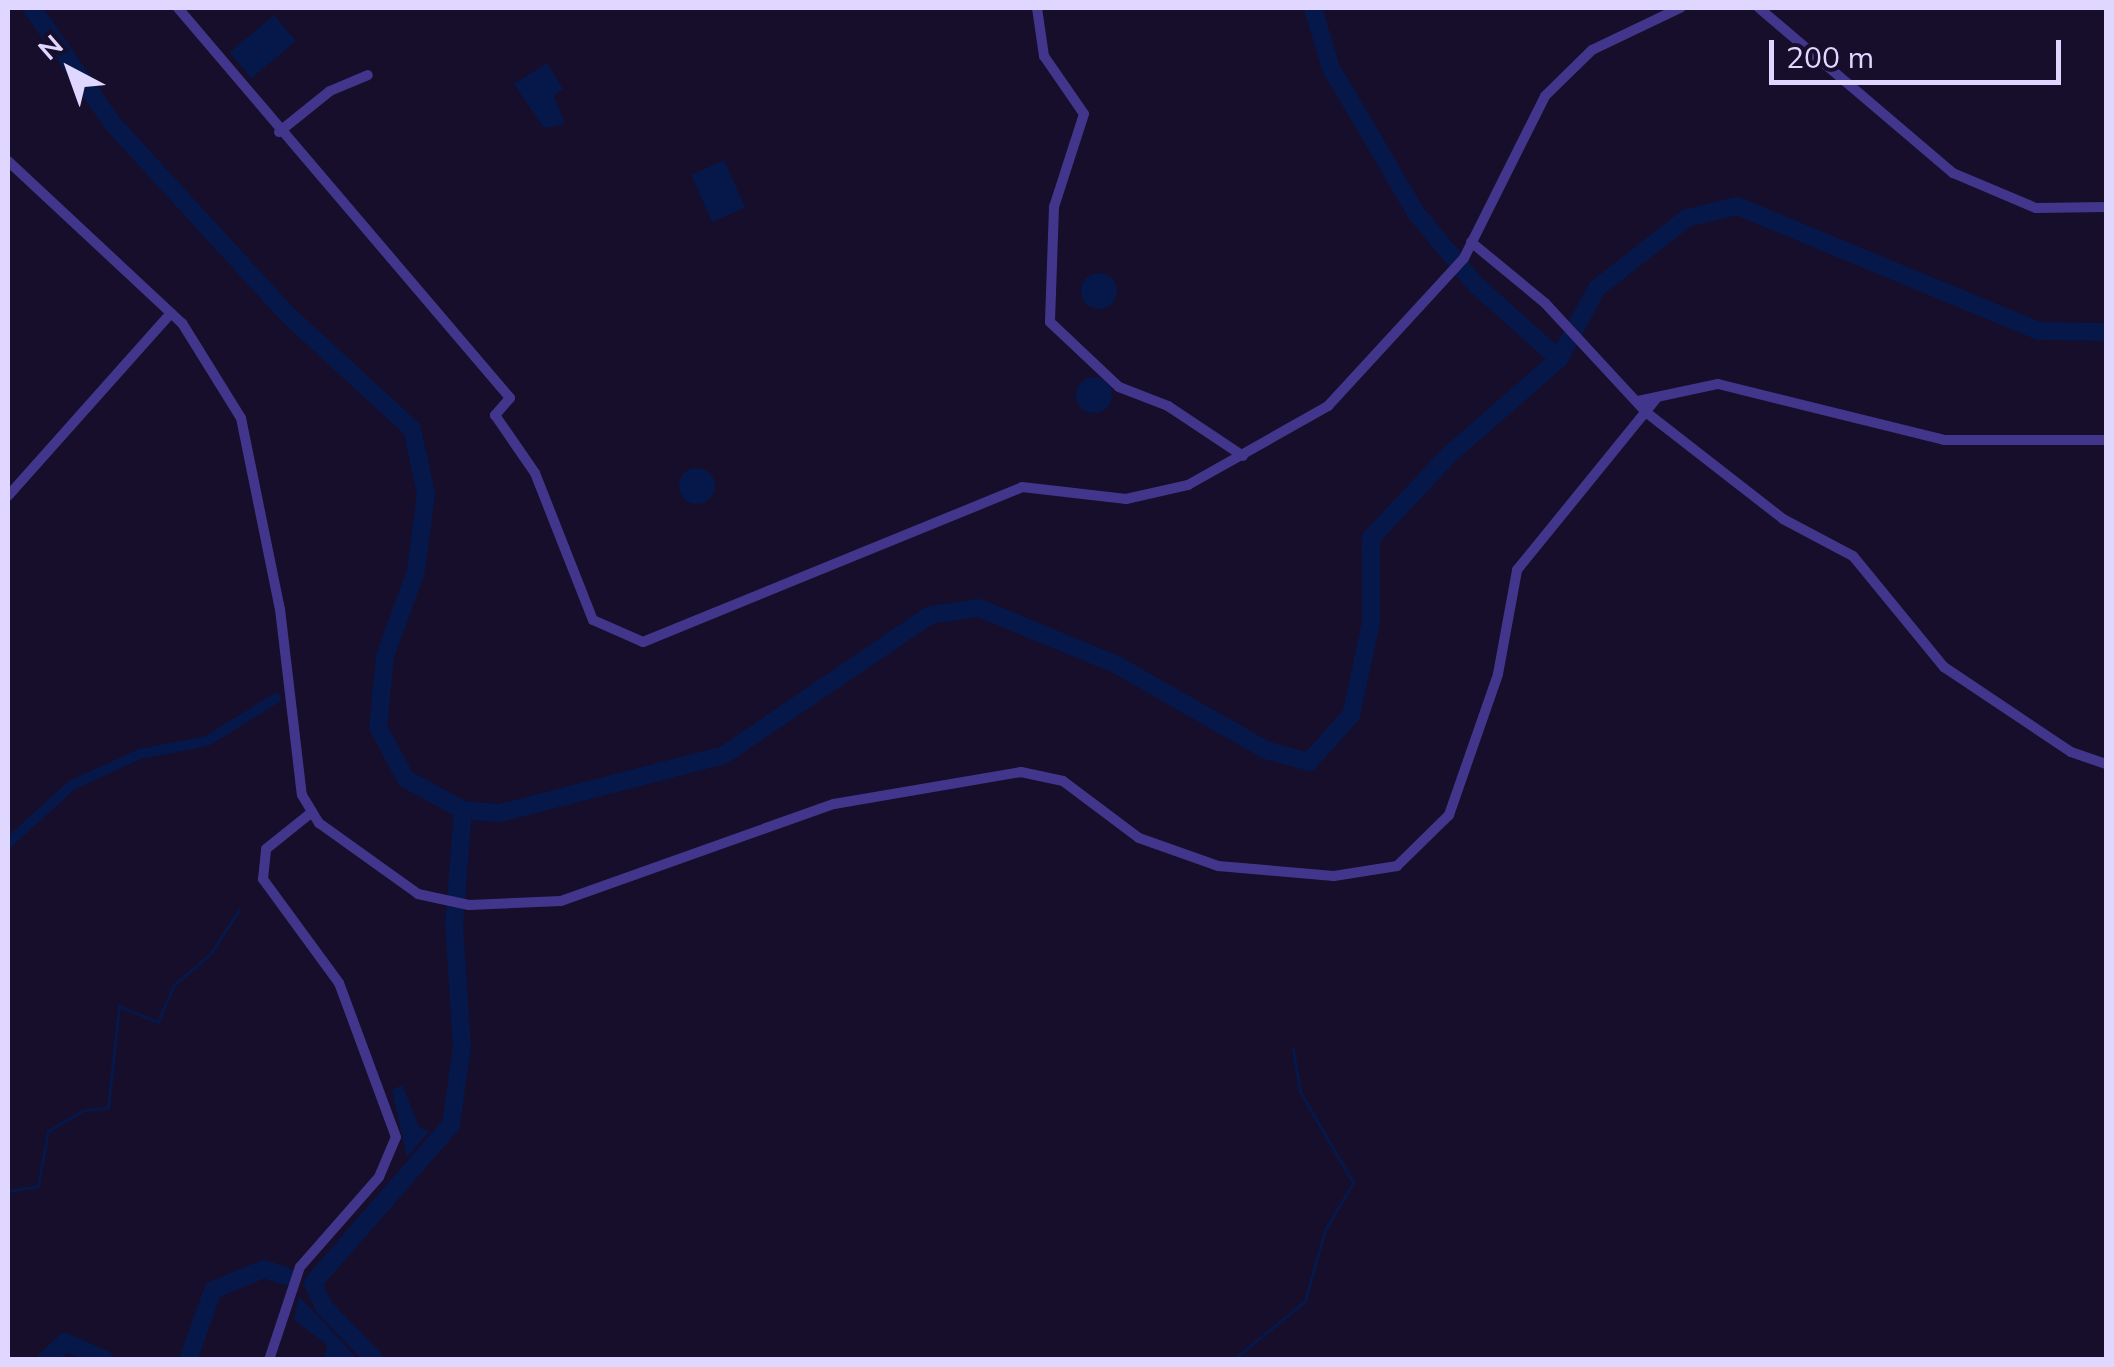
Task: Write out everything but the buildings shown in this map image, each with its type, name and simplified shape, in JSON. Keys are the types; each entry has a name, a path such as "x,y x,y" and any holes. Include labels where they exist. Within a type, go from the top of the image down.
{"street":[{"path":"178,8 279,132 510,398 494,416 535,474 593,620 614,635 643,642 706,622 875,542 1022,487 1126,499 1188,484 1328,406 1472,242 1545,96 1592,50 1680,8"},
{"path":"1037,8 1044,56 1084,114 1054,208 1050,322 1119,386 1168,406 1243,456"},
{"path":"1758,8 1952,173 2036,208 2106,207"},
{"path":"279,132 330,91 368,75"},
{"path":"8,162 172,314 241,418 280,609 302,795 312,812 362,860 418,894 468,906 576,897 834,804 1021,772 1063,781 1165,852 1243,871 1376,873 1415,856 1449,815 1498,674 1517,570 1657,398"},
{"path":"1472,242 1545,303 1647,413 1783,519 1853,556 1955,676 2072,752 2106,764"},
{"path":"8,496 172,314"},
{"path":"1638,401 1718,384 1944,440 2106,440"},
{"path":"269,1360 300,1267 378,1177 396,1138 339,983 263,879 266,849 312,812"}],"water":[{"path":"274,15 296,41 251,78 230,52"},
{"path":"547,63 563,89 554,96 565,124 544,128 514,84"},
{"path":"724,160 745,208 712,222 691,175"},
{"path":"1099,273 1112,278 1117,291 1112,304 1099,309 1086,304 1081,291 1086,278"},
{"path":"1094,377 1107,382 1112,395 1107,408 1094,413 1081,408 1076,395 1081,382"},
{"path":"697,468 710,473 715,486 710,499 697,504 684,499 679,486 684,473"},
{"path":"402,1085 420,1128 429,1131 407,1158 392,1090"},
{"path":"299,1296 356,1357 324,1359 327,1345 294,1320"}],"waterway":[{"path":"32,8 113,124 287,314 412,429 426,494 416,571 385,656 378,727 406,779 463,810 500,813 724,755 930,615 979,608 1117,665 1266,750 1309,762 1351,715 1371,623 1371,538 1450,454 1559,359 1597,288 1687,218 1737,206 2039,331 2106,332"},
{"path":"1313,8 1331,68 1416,213 1476,285 1559,359"},
{"path":"8,843 72,785 140,754 207,741 276,698"},
{"path":"375,1360 324,1307 313,1283 451,1125 462,1046 454,926 463,810"},
{"path":"8,1191 38,1186 48,1131 84,1110 108,1108 119,1006 158,1022 173,986 211,953 239,910"},
{"path":"1233,1360 1305,1301 1325,1230 1353,1183 1300,1092 1293,1050"},
{"path":"8,1215 8,1235"},
{"path":"188,1360 213,1290 264,1269 286,1276"},
{"path":"46,1360 65,1342 105,1360"}]}
